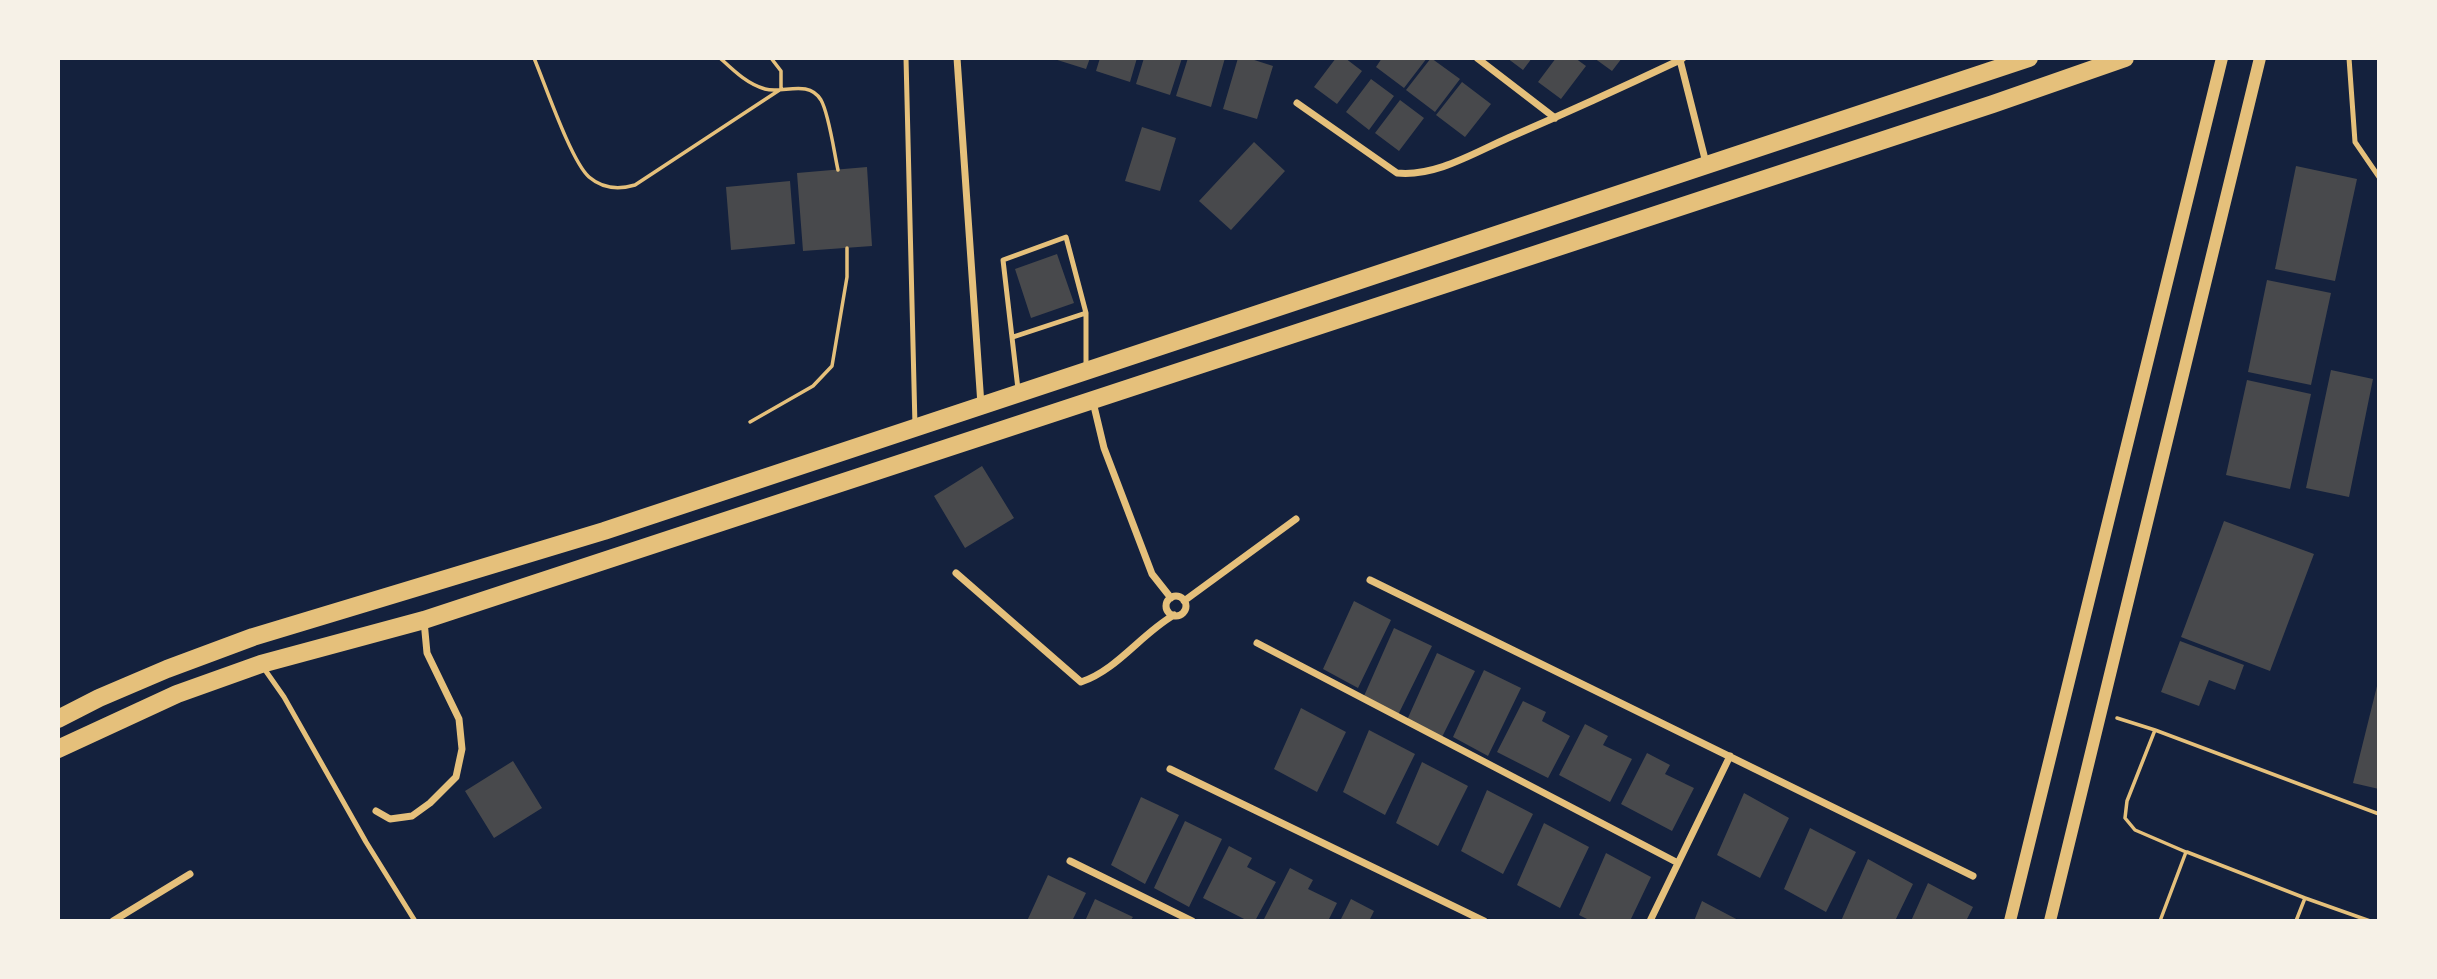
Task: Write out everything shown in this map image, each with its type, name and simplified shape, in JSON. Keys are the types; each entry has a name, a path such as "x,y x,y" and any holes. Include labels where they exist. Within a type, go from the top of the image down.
{"main road":[{"path":"58,719 155,674 253,636 604,531 2029,58"},
{"path":"58,749 177,694 261,664 424,620 1993,104 2125,58"}],"street":[{"path":"957,58 981,406"},
{"path":"1477,58 1555,118"},
{"path":"1297,103 1397,173 1413,175 1445,166 1555,118 1681,58 1707,165"},
{"path":"2010,921 2222,58"},
{"path":"2050,921 2260,58"},
{"path":"1093,401 1104,448 1152,574 1171,598"},
{"path":"1184,601 1296,519"},
{"path":"956,573 1081,682 1097,677 1157,625 1184,612 1184,601"},
{"path":"1370,580 1973,876"},
{"path":"1171,598 1178,597 1184,601"},
{"path":"1171,598 1167,607 1170,614 1174,615"},
{"path":"376,811 390,819 412,816 430,803 456,777 462,750 459,719 427,653 424,620"},
{"path":"1257,643 1678,863"},
{"path":"1650,921 1730,756"},
{"path":"1170,769 1484,921"},
{"path":"1070,861 1192,921"},
{"path":"113,921 190,874"}],"lane":[{"path":"906,58 915,429"},
{"path":"2349,58 2355,142 2379,177"},
{"path":"1019,392 1003,260 1066,237 1086,313 1086,372"},
{"path":"1013,337 1086,313"},
{"path":"261,664 284,697 366,842 415,921"}],"path":[{"path":"534,58 577,162 589,177 604,187 621,189 635,185 781,89"},
{"path":"720,58 740,77 766,89 791,87 814,93 822,102 838,170"},
{"path":"771,58 781,71 781,89"},
{"path":"750,422 813,386 832,366 847,277 847,248"},
{"path":"2101,712 2379,814"},
{"path":"2155,730 2127,801 2125,818 2135,830 2370,921"},
{"path":"2160,921 2186,852"},
{"path":"2296,921 2305,898"}],"building":[{"path":"1051,58 1090,58 1086,69"},
{"path":"1100,58 1137,58 1130,82 1096,71"},
{"path":"1144,58 1182,58 1170,95 1136,84"},
{"path":"1188,58 1225,58 1211,107 1176,96"},
{"path":"1238,58 1248,58 1273,66 1257,119 1223,109"},
{"path":"1336,58 1345,58 1362,71 1337,104 1314,87"},
{"path":"1382,58 1427,58 1404,88 1376,67"},
{"path":"1431,58 1460,79 1435,112 1406,90"},
{"path":"1507,58 1532,58 1523,70"},
{"path":"1556,58 1575,58 1586,66 1561,99 1538,82"},
{"path":"1594,58 1622,58 1612,71"},
{"path":"1371,79 1394,96 1369,130 1346,112"},
{"path":"1462,82 1491,104 1465,137 1436,115"},
{"path":"1400,100 1424,118 1399,151 1375,133"},
{"path":"1142,127 1176,138 1160,191 1125,181"},
{"path":"1254,142 1285,171 1231,230 1199,201"},
{"path":"2296,166 2357,179 2335,281 2275,269"},
{"path":"867,167 872,246 803,251 797,173"},
{"path":"790,181 795,244 731,250 726,187"},
{"path":"1057,254 1074,303 1031,318 1015,269"},
{"path":"2267,280 2331,293 2311,385 2248,372"},
{"path":"2331,370 2373,379 2349,497 2306,488"},
{"path":"2247,380 2311,394 2290,489 2226,475"},
{"path":"982,466 1014,518 965,548 934,496"},
{"path":"2224,521 2314,554 2270,671 2181,637"},
{"path":"1354,601 1391,620 1358,688 1323,669"},
{"path":"1394,628 1432,646 1398,715 1364,696"},
{"path":"2180,641 2244,665 2235,690 2209,680 2199,706 2161,692"},
{"path":"1437,653 1475,671 1441,739 1407,720"},
{"path":"1484,670 1521,688 1488,756 1453,737"},
{"path":"2379,682 2379,789 2353,783"},
{"path":"1523,701 1546,712 1542,721 1570,736 1548,778 1497,752"},
{"path":"1301,708 1346,732 1317,792 1274,769"},
{"path":"1585,724 1608,736 1603,745 1632,759 1610,802 1559,775"},
{"path":"1369,730 1415,754 1385,815 1343,792"},
{"path":"1647,753 1670,765 1665,774 1694,788 1672,831 1621,804"},
{"path":"513,761 542,808 494,838 465,791"},
{"path":"1422,762 1468,786 1438,846 1396,823"},
{"path":"1487,790 1533,814 1503,874 1461,851"},
{"path":"1744,793 1789,818 1760,878 1717,855"},
{"path":"1141,797 1179,815 1145,884 1111,865"},
{"path":"1185,821 1222,839 1189,907 1154,888"},
{"path":"1544,823 1589,847 1560,908 1517,885"},
{"path":"1810,828 1856,852 1826,912 1784,889"},
{"path":"1229,846 1252,858 1247,867 1276,882 1255,921 1248,921 1203,898"},
{"path":"1606,853 1651,877 1630,921 1591,921 1579,915"},
{"path":"1868,859 1913,884 1895,921 1841,921"},
{"path":"1290,868 1313,880 1308,889 1337,903 1328,921 1264,919"},
{"path":"1048,875 1086,893 1072,921 1027,921"},
{"path":"1928,883 1973,907 1966,921 1911,921"},
{"path":"1095,899 1133,917 1130,921 1085,921"},
{"path":"1351,899 1374,911 1369,921 1340,921"},
{"path":"1702,901 1740,921 1694,921"}]}
